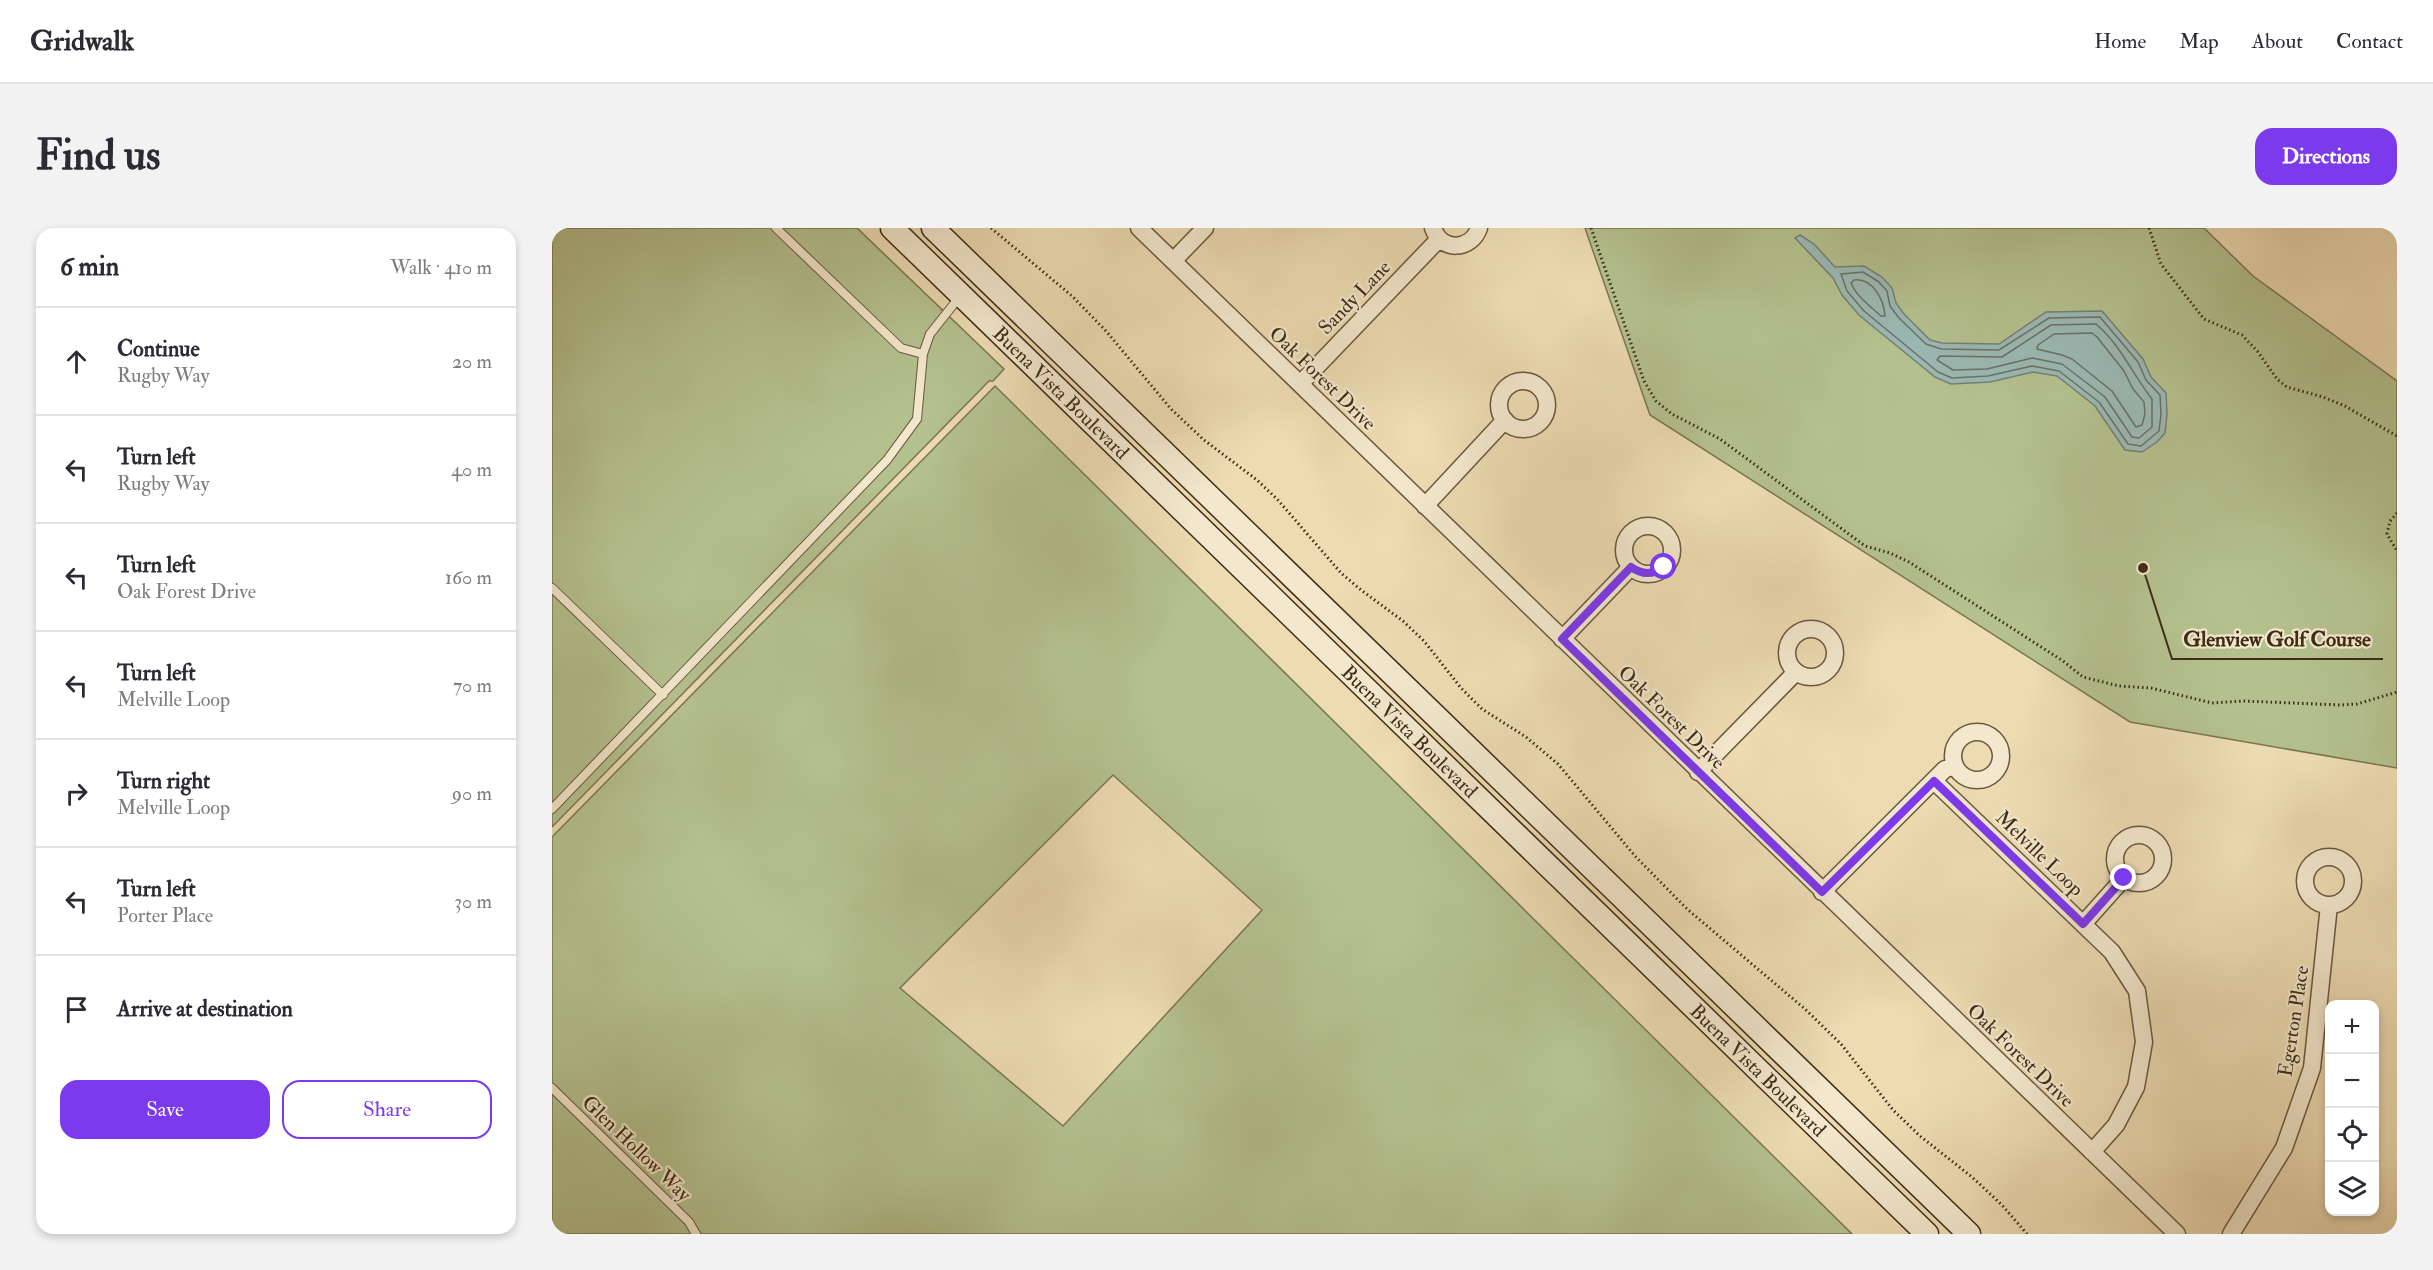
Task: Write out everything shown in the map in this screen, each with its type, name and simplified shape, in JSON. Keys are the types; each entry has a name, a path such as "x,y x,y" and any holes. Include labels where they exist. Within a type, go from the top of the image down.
{"main road":[{"name":"Buena Vista Boulevard","path":"892,228 1928,1234"},
{"name":"Buena Vista Boulevard","path":"933,228 1969,1234"},
{"path":"961,295 981,274"}],"street":[{"name":"Oak Forest Drive","path":"1139,228 2176,1234"},
{"path":"1173,261 1205,228"},
{"name":"Sandy Lane","path":"1300,384 1436,233 1452,246 1459,246 1472,240 1479,228"},
{"path":"1425,506 1505,420"},
{"path":"1562,639 1631,567"},
{"path":"1698,772 1796,672"},
{"path":"1822,892 1946,769 1955,766"},
{"name":"Melville Loop","path":"1934,781 2112,952 2137,991 2144,1042 2136,1087 2116,1125 2092,1152"},
{"path":"2083,924 2124,878"},
{"name":"Egerton Place","path":"2231,1234 2284,1148 2312,1068 2329,905"}],"lane":[{"path":"776,228 901,348 923,354"},
{"path":"552,809 887,460 917,419 923,354 930,334 961,295"},
{"path":"552,588 663,695"},
{"name":"Glen Hollow Way","path":"552,1088 689,1222 696,1234"}],"path":[{"path":"991,228 1072,296 1106,331 1171,409 1204,440 1270,492 1341,573 1403,621 1424,641 1461,688 1482,709 1527,737 1558,764 1635,856 1687,909 1805,1009 1841,1044 1893,1110 1920,1136 1972,1177 2002,1205 2027,1234"},
{"path":"1591,228 1644,381 1656,401 1672,414 1720,439 1865,546 1890,553 1909,562 2063,661 2083,677 2119,686 2151,688 2212,703 2243,701 2341,705 2357,704 2397,692"},
{"path":"2149,228 2161,264 2204,319 2242,335 2259,352 2277,379 2288,387 2345,406 2397,436"},
{"path":"2397,513 2390,521 2387,534 2397,551"}],"green space":[{"path":"552,228 857,228 1004,369 993,381 989,381 552,827"},
{"path":"1585,228 2204,228 2253,276 2397,381 2397,768 2130,722 1650,415"},
{"path":"995,386 1852,1234 552,1234 552,837","holes":["1113,775 1262,910 1063,1126 900,988"]}],"water":[{"path":"1800,235 1814,244 1835,267 1864,266 1882,277 1892,288 1896,303 1904,314 1930,340 1942,343 1999,344 2046,312 2102,311 2143,359 2151,377 2166,393 2165,433 2157,442 2142,452 2125,450 2095,406 2057,376 2033,372 1990,382 1951,384 1935,377 1859,315 1842,295 1833,278 1795,238"}],"place":[{"name":"Glenview Golf Course","path":"2143,568"}],"route":[{"path":"1664,567 1651,574 1644,574 1631,567 1562,639 1822,892 1934,781 2083,924 2124,878"}]}
